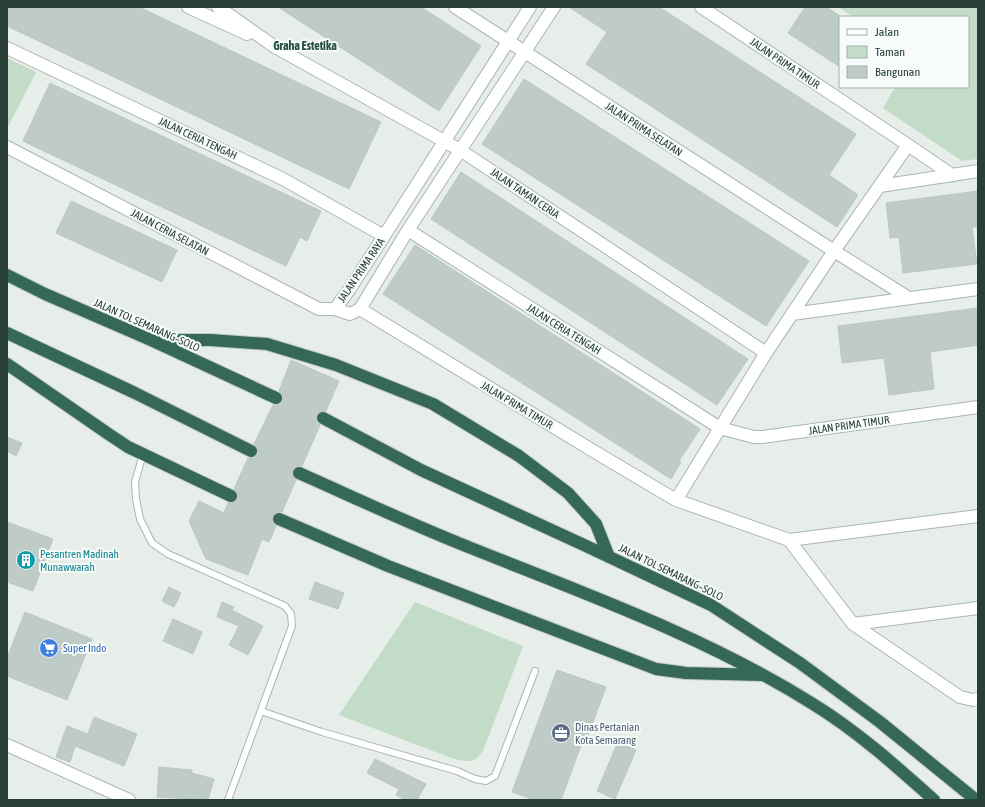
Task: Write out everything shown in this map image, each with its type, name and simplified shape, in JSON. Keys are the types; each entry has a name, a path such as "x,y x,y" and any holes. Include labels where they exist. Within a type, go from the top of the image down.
{"highway":[{"name":"JALAN TOL SEMARANG–SOLO","path":"7,274 45,294 151,340 276,398"},
{"path":"7,333 122,387 251,452"},
{"path":"151,340 210,340 267,344 336,364 433,404 519,456 568,493 596,524 609,557"},
{"path":"7,364 106,434 128,447 231,496"},
{"name":"JALAN TOL SEMARANG–SOLO","path":"323,418 421,470 711,605 800,663 880,722 976,800"},
{"path":"299,473 458,543 628,611 738,661 814,704 877,750 934,800"},
{"path":"279,519 388,566 656,669 686,674 763,675"}],"street":[{"name":"JALAN TAMAN CERIA","path":"188,7 275,47 444,140 766,353"},
{"name":"JALAN TAMAN CERIA","path":"218,7 275,47"},
{"name":"JALAN PRIMA SELATAN","path":"455,7 834,251"},
{"name":"JALAN PRIMA RAYA","path":"530,7 384,236 335,309 350,314 360,309 408,230 554,7"},
{"name":"JALAN PRIMA TIMUR","path":"701,7 952,174"},
{"name":"JALAN CERIA TENGAH","path":"7,48 283,179 384,236"},
{"path":"676,500 766,353 834,251 908,145"},
{"name":"JALAN CERIA SELATAN","path":"7,147 319,309 335,309"},
{"path":"880,186 978,171"},
{"name":"JALAN CERIA TENGAH","path":"408,230 720,428"},
{"path":"834,251 909,298"},
{"path":"792,314 978,289"},
{"name":"JALAN PRIMA TIMUR","path":"360,309 676,500 789,540 978,516"},
{"name":"JALAN PRIMA TIMUR","path":"720,428 754,437 762,437 978,407"},
{"path":"789,540 853,624 960,697 973,700 978,699"},
{"path":"853,624 978,608"},
{"path":"7,745 129,800"}],"lane":[{"path":"143,454 135,482 136,499 140,519 152,543 168,554 285,606 291,614 292,626 228,800"},
{"path":"261,711 322,732 456,771 475,779 486,781 495,776 535,671"}],"green space":[{"path":"838,7 978,7 978,159 962,161 883,108 894,88 969,88 969,16 852,16"},
{"path":"7,58 36,72 7,129"},
{"path":"415,602 523,646 483,751 473,760 467,761 454,759 339,715"}],"building":[{"path":"7,7 139,7 381,122 349,189 7,26"},
{"path":"278,7 421,7 481,46 439,111"},
{"path":"569,7 659,7 856,134 829,175 858,195 837,227 586,64 607,32"},
{"path":"805,7 826,7 840,16 839,66 788,33"},
{"path":"524,79 809,261 766,326 482,144"},
{"path":"50,83 321,211 307,241 300,237 286,266 23,141"},
{"path":"461,172 748,359 717,405 431,219"},
{"path":"978,191 978,227 972,227 977,264 903,273 899,237 890,238 886,203"},
{"path":"71,201 177,250 162,282 56,233"},
{"path":"415,245 700,429 679,461 681,462 671,479 383,294"},
{"path":"978,308 978,345 930,352 934,389 889,395 884,358 842,363 838,326"},
{"path":"291,360 339,381 326,411 319,411 316,415 316,422 320,425 302,466 298,466 292,470 292,474 296,480 282,512 278,512 272,516 272,520 276,526 269,542 262,539 248,575 206,559 189,521 199,501 224,513 228,503 238,500 238,495 234,489 248,458 255,457 258,454 257,447 254,444 273,405 280,404 283,401 282,394 279,391"},
{"path":"7,437 22,443 16,456 7,451"},
{"name":"Pesantren Madinah Munawwarah","path":"7,522 53,539 33,591 7,582"},
{"path":"315,582 344,593 338,609 309,599"},
{"path":"169,587 181,593 174,607 162,601"},
{"path":"222,602 234,607 232,610 263,626 248,655 229,645 239,626 217,617"},
{"name":"Super Indo","path":"25,612 92,639 67,700 7,676 7,658"},
{"path":"173,619 202,632 193,654 163,641"},
{"name":"Dinas Pertanian Kota Semarang","path":"557,670 606,687 587,738 584,737 561,800 535,800 512,792"},
{"path":"94,717 137,734 124,766 75,746 70,762 56,757 67,726 88,734"},
{"path":"618,742 636,750 615,799 597,791"},
{"path":"375,759 426,784 417,800 406,800 396,795 399,789 367,773"},
{"path":"159,767 192,770 192,773 214,779 208,800 157,797"}],"tunnel":[{"path":"276,398 299,406 323,418"},
{"path":"251,451 299,473"},
{"path":"231,496 279,519"}],"place":[{"name":"Pesantren Madinah Munawwarah","path":"26,560"},
{"name":"Super Indo","path":"49,648"},
{"name":"Dinas Pertanian Kota Semarang","path":"561,733"}],"district":[{"name":"Graha Estetika","path":"305,46"}]}
